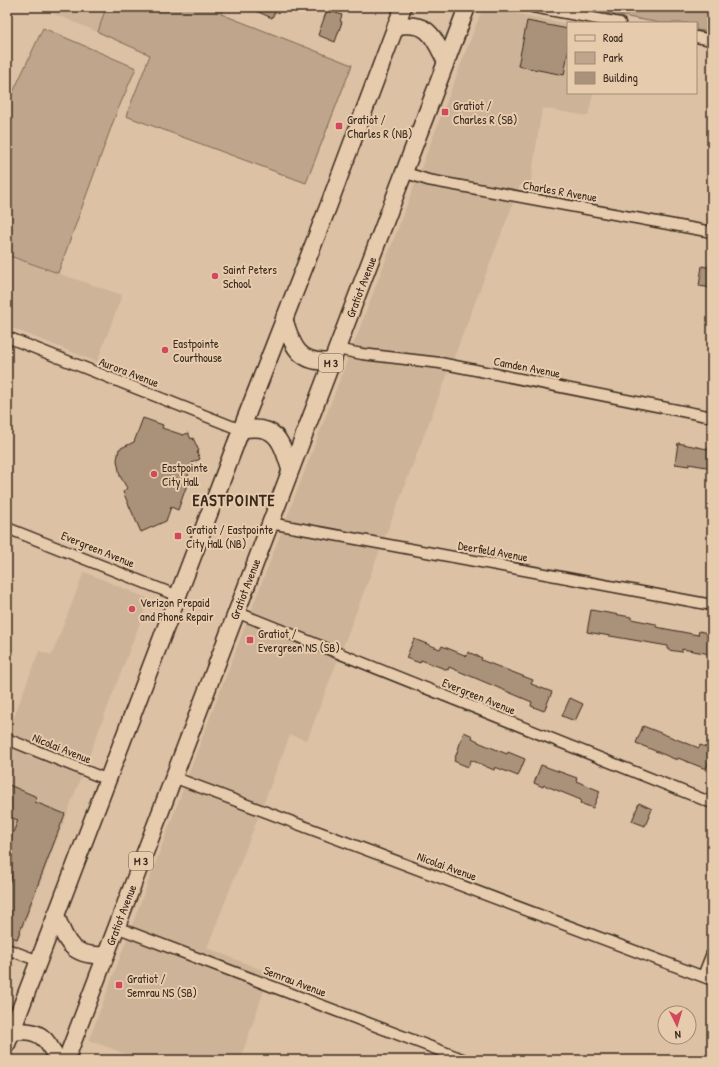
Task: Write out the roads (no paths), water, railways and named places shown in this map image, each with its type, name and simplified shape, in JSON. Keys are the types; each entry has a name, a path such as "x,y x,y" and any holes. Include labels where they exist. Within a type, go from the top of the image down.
{"main road":[{"path":"9,1038 241,430 328,207 403,7"},
{"name":"Gratiot Avenue","path":"66,1060 467,7"},
{"path":"396,26 410,25 423,27 433,38 446,62"},
{"path":"284,318 288,333 293,343 308,360 315,361 335,355"},
{"path":"241,430 257,427 271,432 281,444 290,469"},
{"path":"56,915 65,937 75,950 89,955 105,955"},
{"path":"9,1038 21,1030 38,1033 48,1043 57,1060"}],"street":[{"path":"533,7 615,22"},
{"path":"697,37 712,40"},
{"name":"Charles R Avenue","path":"403,172 428,180 712,232"},
{"name":"Aurora Avenue","path":"7,337 241,430"},
{"name":"Camden Avenue","path":"335,355 362,354 440,363 712,417"},
{"name":"Deerfield Avenue","path":"270,523 712,605"},
{"name":"Evergreen Avenue","path":"7,528 178,596"},
{"name":"Evergreen Avenue","path":"236,612 712,803"},
{"name":"Nicolai Avenue","path":"7,739 108,780"},
{"name":"Nicolai Avenue","path":"173,777 708,978"},
{"name":"Semrau Avenue","path":"116,927 465,1060"},
{"path":"7,949 38,961"},
{"path":"708,978 712,953"}],"place":[{"name":"Gratiot / Charles R (SB)","path":"445,112"},
{"name":"Gratiot / Charles R (NB)","path":"339,126"},
{"name":"Saint Peters School","path":"215,276"},
{"name":"Eastpointe Courthouse","path":"165,350"},
{"name":"Eastpointe City Hall","path":"154,474"},
{"name":"Gratiot / Eastpointe City Hall (NB)","path":"178,536"},
{"name":"Verizon Prepaid and Phone Repair","path":"132,609"},
{"name":"Gratiot / Evergreen NS (SB)","path":"250,640"},
{"name":"Gratiot / Semrau NS (SB)","path":"119,985"}],"district":[{"name":"EASTPOINTE","path":"234,500"}]}
